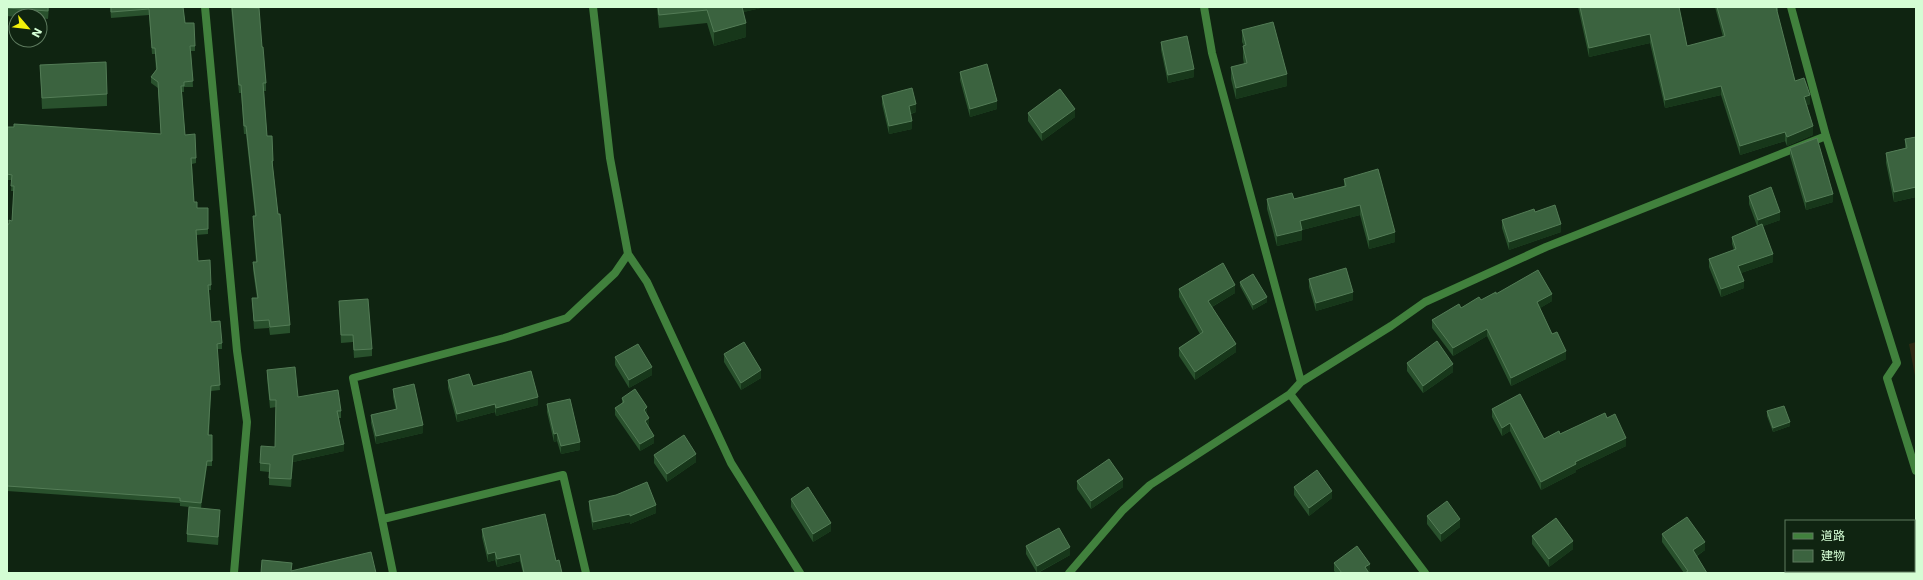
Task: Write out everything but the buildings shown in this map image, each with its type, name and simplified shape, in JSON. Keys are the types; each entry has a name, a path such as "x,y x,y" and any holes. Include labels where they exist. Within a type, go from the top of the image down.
{"street":[{"path":"205,7 237,351 247,422 234,573"},
{"path":"593,7 610,158 628,254 647,282 731,463 800,573"},
{"path":"1204,7 1212,53 1301,382"},
{"path":"1791,7 1826,136 1898,363 1887,378 1916,471"},
{"path":"1069,573 1123,510 1150,485 1290,394 1301,382 1391,326 1425,302 1546,248 1826,136"},
{"path":"393,573 353,378 504,338 567,318 614,273 628,254"},
{"path":"1290,394 1425,573"},
{"path":"383,519 563,475 586,573"}],"shaded area":[{"path":"1916,342 1916,376 1915,376 1909,344"}]}
